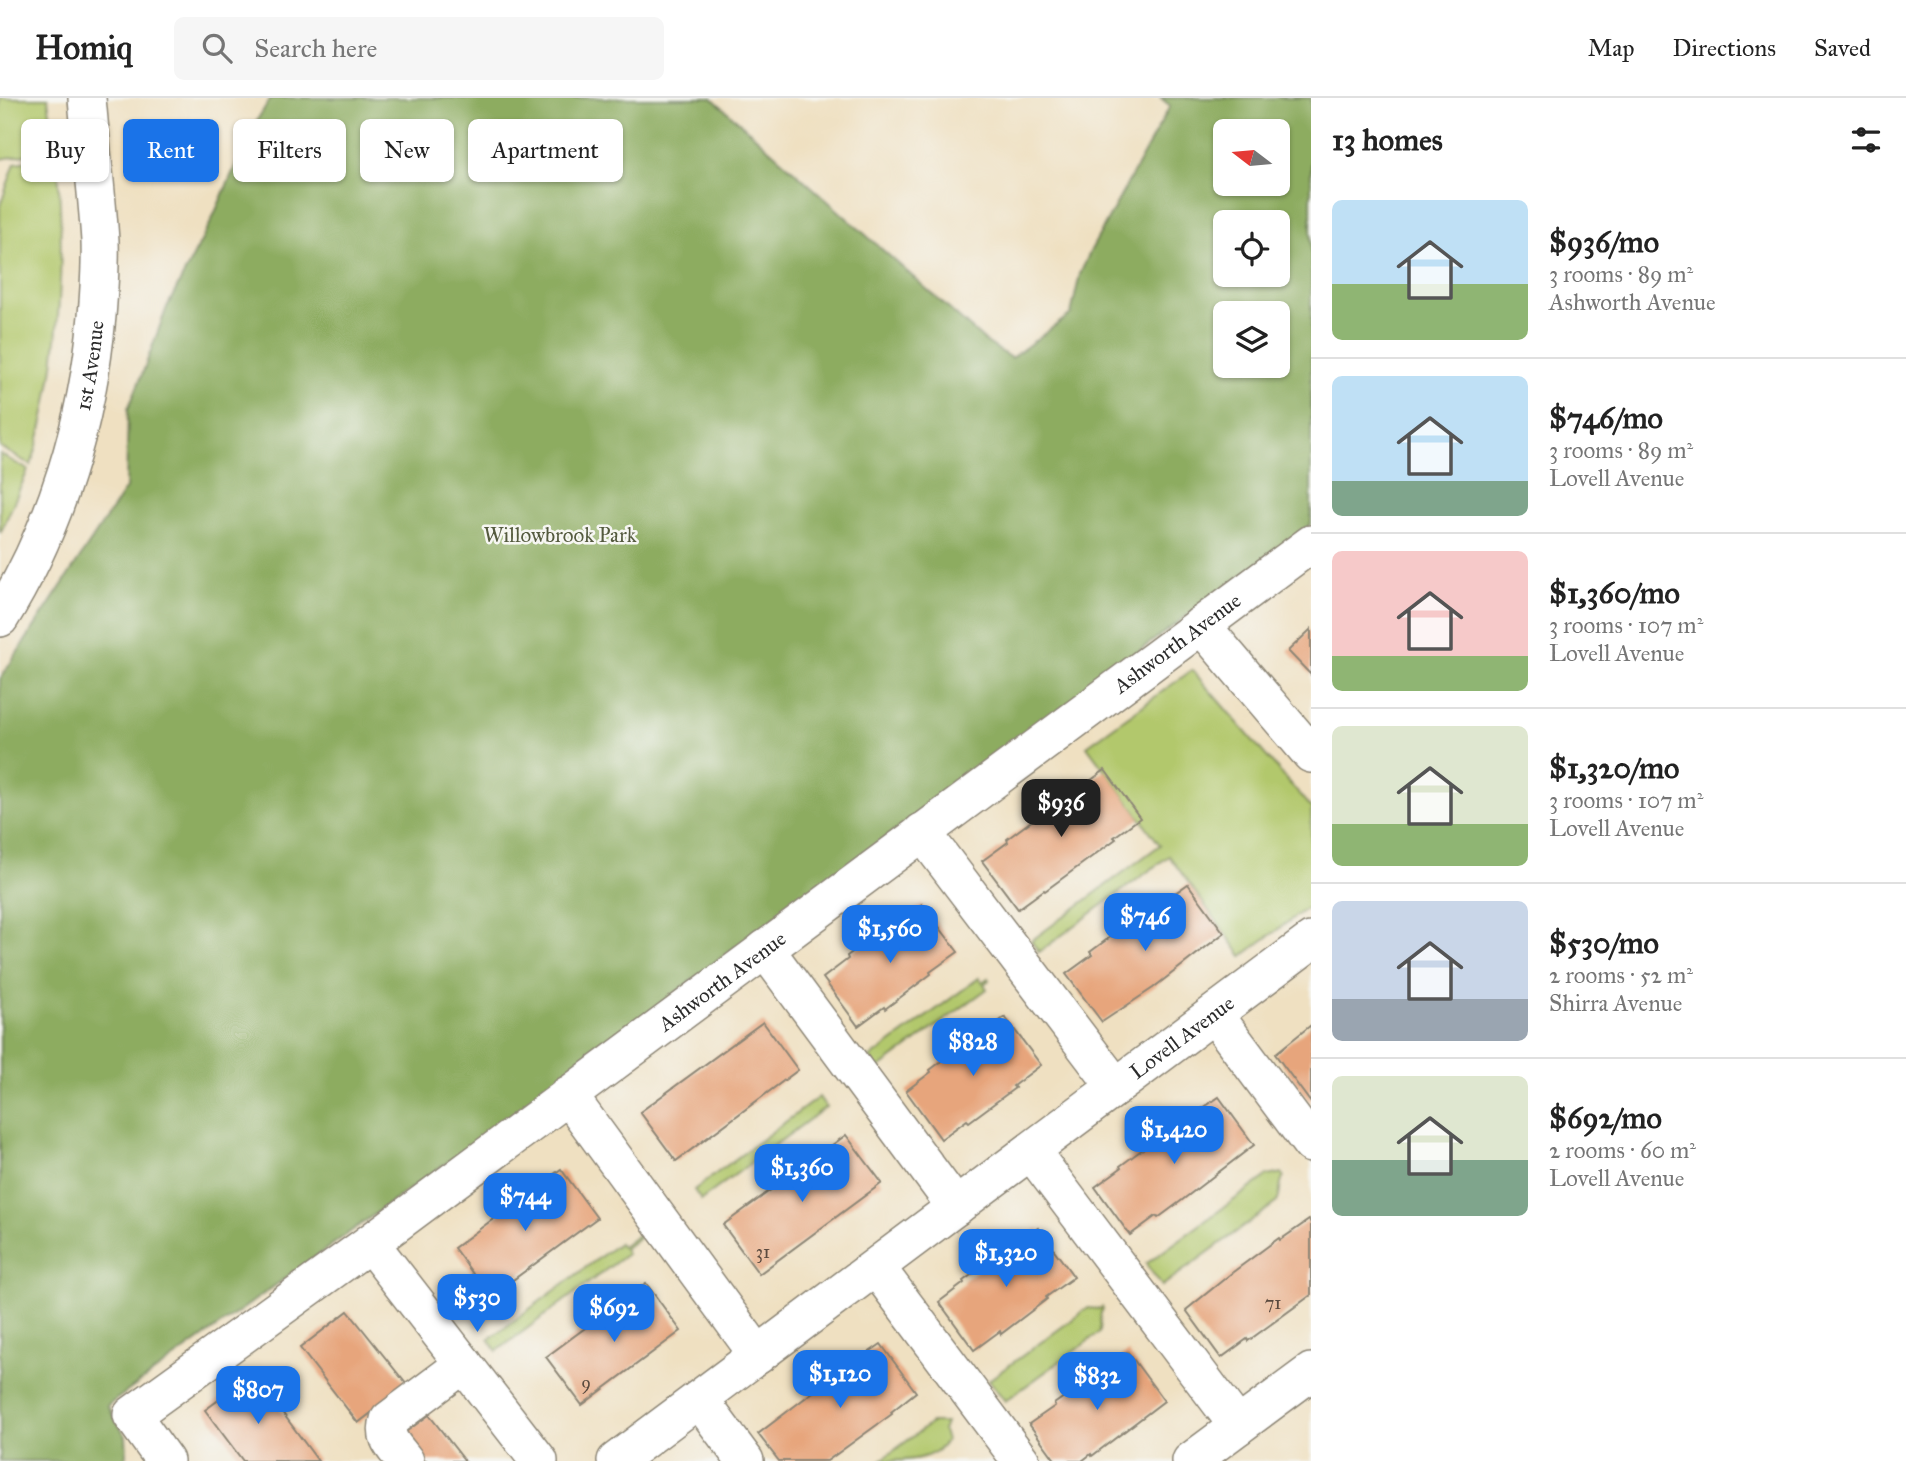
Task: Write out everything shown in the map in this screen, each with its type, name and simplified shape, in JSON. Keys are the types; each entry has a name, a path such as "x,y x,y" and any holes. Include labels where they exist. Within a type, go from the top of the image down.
{"street":[{"name":"1st Avenue","path":"0,618 36,550 62,485 82,414 94,350 100,243 87,98"},
{"name":"Ashworth Avenue","path":"165,1461 132,1415 370,1243 1311,544"},
{"path":"1201,625 1311,754"},
{"path":"922,832 1116,1087"},
{"name":"Lovell Avenue","path":"616,1461 1311,941"},
{"path":"765,949 956,1207"},
{"path":"1214,1014 1311,1144"},
{"path":"568,1095 758,1355"},
{"path":"1031,1151 1238,1426"},
{"path":"370,1243 539,1461"},
{"path":"876,1267 1021,1461"},
{"path":"405,1461 388,1438 386,1430 389,1420 464,1364"},
{"path":"1191,1461 1308,1379"},
{"path":"699,1399 745,1461"}],"green space":[{"path":"0,98 48,98 51,119 21,119 21,156 0,159"},
{"name":"Willowbrook Park","path":"271,98 712,98 985,341 1011,358 1071,314 1080,274 1091,250 1170,106 1161,98 1311,98 1311,524 752,934 558,1083 107,1406 126,1436 127,1456 119,1461 0,1461 0,679 126,488 128,409 167,307 210,224 233,171 233,182 346,182 346,119 258,119"},
{"path":"21,162 21,182 58,182 60,209 60,288 53,366 31,465 0,447 0,206 15,163"},
{"path":"0,454 28,470 1,532 0,531"},
{"path":"1192,670 1311,808 1311,905 1242,956 1169,856 1039,952 1031,941 1160,845 1087,746"},
{"path":"979,978 982,982 988,978 984,984 987,989 878,1069 870,1058"},
{"path":"819,1097 826,1107 701,1200 694,1190"},
{"path":"1282,1173 1284,1176 1277,1202 1162,1286 1146,1264 1267,1176"},
{"path":"638,1235 640,1237 624,1249 627,1254 497,1351 489,1339 619,1243 622,1247"},
{"path":"1102,1307 1099,1333 1005,1401 989,1380 1088,1308"},
{"path":"931,1423 946,1423 943,1431 946,1441 941,1448 917,1458 880,1461"}],"building":[{"path":"1311,629 1311,675 1288,651"},
{"path":"1105,770 1140,818 1114,837 1116,839 1018,909 982,861 1008,842 1007,839"},
{"path":"1188,884 1224,933 1153,988 1102,1022 1066,974 1113,935"},
{"path":"922,904 958,952 885,1009 884,1007 858,1026 823,978 848,959 847,956"},
{"path":"1005,1017 1041,1065 1013,1086 1015,1088 941,1139 906,1091 976,1035 977,1038"},
{"path":"763,1022 798,1070 676,1161 640,1112"},
{"path":"1311,1025 1311,1103 1275,1054"},
{"path":"1219,1097 1254,1145 1158,1218 1156,1216 1130,1235 1095,1187 1189,1115 1190,1117"},
{"path":"846,1135 882,1183 759,1274 723,1225"},
{"path":"561,1169 597,1218 490,1297 454,1248"},
{"path":"1309,1220 1311,1295 1221,1358 1186,1310 1279,1238 1280,1240"},
{"path":"1038,1228 1074,1277 1001,1334 1000,1331 974,1350 939,1302 964,1283 963,1281"},
{"path":"646,1283 681,1331 582,1405 546,1357"},
{"path":"348,1311 407,1385 358,1423 300,1348"},
{"path":"881,1344 916,1392 891,1412 892,1414 827,1461 779,1461 758,1434"},
{"path":"1128,1352 1164,1401 1092,1456 1091,1454 1082,1461 1056,1461 1029,1424"},
{"path":"254,1374 318,1461 243,1461 205,1410"},
{"path":"429,1415 465,1461 424,1461 403,1434"}]}
